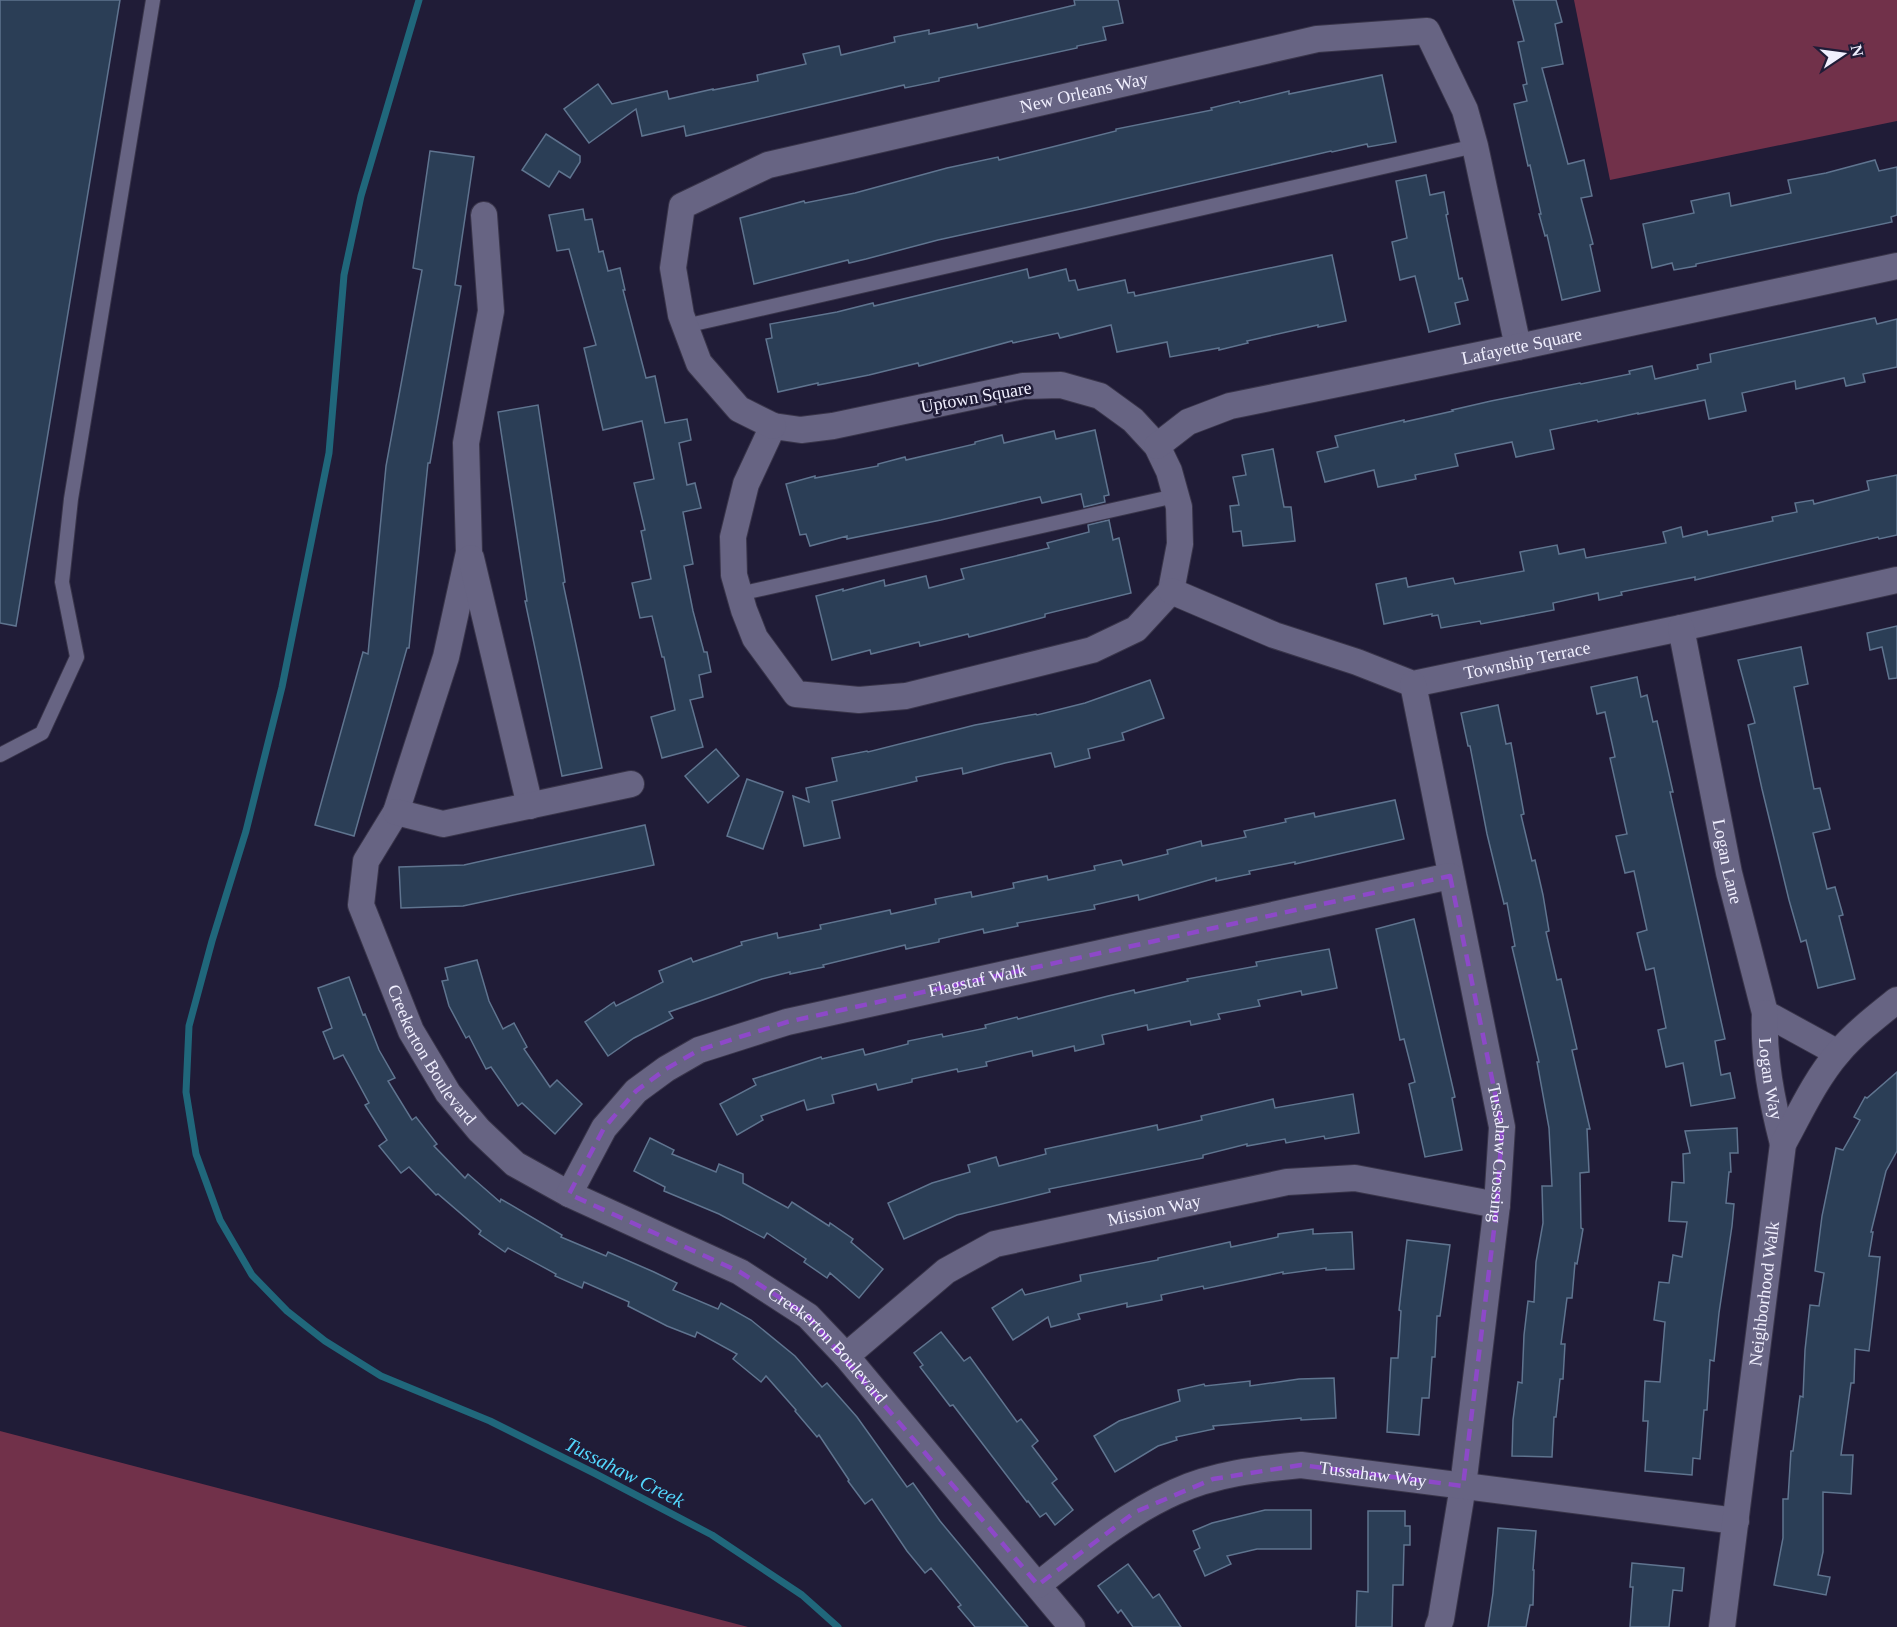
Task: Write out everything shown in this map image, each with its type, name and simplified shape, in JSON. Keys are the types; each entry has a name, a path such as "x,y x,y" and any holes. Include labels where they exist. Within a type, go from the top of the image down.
{"street":[{"name":"New Orleans Way","path":"773,426 739,409 699,363 681,315 673,268 681,206 768,165 1317,39 1427,31 1465,110 1475,146 1518,347"},
{"name":"Creekerton Boulevard","path":"484,215 491,311 466,443 470,552 446,657 396,812 366,861 361,905 411,1030 448,1093 479,1130 515,1164 569,1194 740,1272 808,1316 846,1356 1072,1627"},
{"name":"Lafayette Square","path":"1157,446 1188,422 1230,406 1897,266"},
{"name":"Uptown Square","path":"773,426 801,430 833,426 1023,386 1061,385 1100,396 1133,420 1157,446 1169,471 1179,507 1180,544 1171,591"},
{"path":"773,426 746,484 733,537 734,575 754,638 796,694 859,699 906,696 1092,650 1136,628 1171,591 1274,635 1357,662 1413,684"},
{"path":"470,552 530,806"},
{"name":"Township Terrace","path":"1413,684 1897,580"},
{"name":"Logan Lane","path":"1681,628 1729,873 1765,1013"},
{"name":"Tussahaw Crossing","path":"1413,684 1502,1127 1497,1205 1463,1486 1438,1627"},
{"path":"396,812 443,824 631,784"},
{"name":"Flagstaf Walk","path":"569,1194 604,1128 636,1091 666,1069 699,1050 787,1022 1450,876"},
{"name":"Neighborhood Walk","path":"1722,1627 1783,1144 1809,1094 1838,1053 1897,1000"},
{"path":"1765,1013 1838,1053"},
{"name":"Logan Way","path":"1765,1013 1764,1040 1774,1106 1783,1144"},
{"name":"Mission Way","path":"846,1356 946,1271 995,1244 1287,1182 1355,1178 1497,1205"},
{"name":"Tussahaw Way","path":"1038,1585 1135,1512 1176,1491 1252,1470 1300,1465 1736,1521"}],"lane":[{"path":"0,755 42,733 77,657 62,582 71,499 153,0"},
{"path":"686,326 1475,146"},
{"path":"739,594 1176,496"}],"highlighted area":[{"path":"1450,876 1502,1127 1497,1205 1463,1486 1301,1465 1213,1479 1135,1512 1038,1585 808,1316 740,1272 569,1194 604,1128 636,1091 666,1069 699,1050 787,1022"}],"shaded area":[{"path":"1574,0 1897,0 1897,121 1610,180"},
{"path":"0,1431 748,1627 0,1627"}],"building":[{"path":"0,0 120,0 16,626 0,623"},
{"path":"1074,0 1118,0 1123,23 1103,27 1106,40 1077,46 1077,48 939,78 939,81 905,88 904,85 686,136 684,126 642,136 636,109 589,143 564,109 598,84 612,104 667,91 669,99 758,81 757,75 806,64 803,54 839,46 841,55 895,42 894,37 929,30 929,34 977,24 978,28 1075,5"},
{"path":"1513,0 1556,0 1562,22 1555,24 1563,64 1542,68 1568,164 1584,160 1592,196 1581,198 1593,244 1590,245 1600,291 1562,300 1547,235 1545,236 1539,214 1541,214 1530,165 1528,166 1514,104 1527,101 1523,85 1527,84 1518,42 1524,41"},
{"path":"1382,75 1396,142 1368,147 1367,144 1331,151 938,240 849,263 848,260 754,284 740,218 804,201 805,203 855,193 947,168 998,157 999,160 1116,131 1116,129 1212,110 1211,108 1239,101 1240,103 1289,91 1289,94"},
{"path":"546,134 580,156 580,162 570,178 559,171 549,187 522,170"},
{"path":"430,151 474,157 455,285 461,286 430,463 428,463 409,648 407,648 354,836 315,825 363,652 368,654 386,466 422,270 413,268"},
{"path":"1875,160 1879,171 1897,167 1897,215 1891,217 1892,222 1696,264 1696,266 1674,270 1672,263 1652,268 1643,224 1694,213 1691,201 1729,193 1731,206 1791,193 1788,180"},
{"path":"1426,175 1430,195 1444,192 1448,214 1446,215 1459,279 1462,278 1468,300 1455,303 1460,324 1429,332 1415,276 1400,280 1392,242 1407,238 1396,181"},
{"path":"583,209 585,220 592,219 599,252 603,251 608,271 620,268 625,290 623,290 646,378 655,376 665,423 687,419 691,440 679,443 687,485 695,483 701,508 683,512 693,564 684,566 693,611 704,652 707,652 711,672 699,675 703,697 690,700 703,747 662,758 651,717 675,710 664,657 662,657 652,616 640,618 632,583 651,579 641,531 645,530 634,483 654,479 642,421 603,430 584,348 596,345 569,249 557,251 549,215"},
{"path":"1332,255 1346,321 1247,341 1248,343 1219,350 1219,348 1170,357 1167,342 1117,352 1111,325 1060,338 1058,333 1013,343 1012,341 919,366 918,363 869,375 778,392 766,339 772,338 770,324 873,303 874,306 1027,269 1029,278 1066,269 1069,281 1075,280 1078,290 1125,280 1128,293 1134,292 1135,296"},
{"path":"1875,318 1877,324 1897,319 1897,367 1863,374 1865,382 1846,386 1844,378 1796,389 1795,381 1742,393 1746,411 1709,419 1705,400 1550,430 1554,449 1516,457 1512,442 1455,454 1458,466 1415,475 1416,479 1378,487 1374,470 1325,482 1317,452 1338,447 1335,436 1491,401 1630,374 1629,371 1652,366 1655,379 1698,369 1697,365 1711,362 1710,354"},
{"path":"538,405 565,582 563,583 602,768 562,776 525,601 527,601 498,412"},
{"path":"1095,430 1109,495 1104,496 1105,502 1084,507 1081,494 1042,503 1040,497 847,539 847,536 810,546 806,534 800,535 786,484 815,476 815,478 878,466 878,464 905,457 906,460 975,444 975,442 1002,435 1004,443 1054,431 1056,439"},
{"path":"1273,449 1284,507 1291,507 1295,541 1243,546 1241,531 1233,532 1230,506 1239,505 1233,477 1246,475 1242,455"},
{"path":"1897,475 1897,535 1879,539 1878,537 1695,580 1695,577 1621,592 1622,595 1599,600 1598,593 1553,603 1554,610 1481,624 1480,621 1441,628 1438,615 1432,616 1432,614 1384,624 1376,584 1406,578 1408,587 1453,578 1455,584 1524,571 1520,552 1557,545 1559,554 1584,549 1586,558 1666,543 1663,532 1681,527 1683,537 1707,531 1708,535 1773,521 1772,517 1797,512 1795,503 1813,500 1814,504 1869,490 1867,481"},
{"path":"1109,520 1113,540 1119,538 1131,593 1045,614 1045,617 969,637 968,634 920,646 919,642 871,654 870,650 832,660 816,596 884,580 885,586 926,576 929,588 964,579 961,569 1049,548 1047,543 1089,532 1088,525"},
{"path":"1897,626 1897,678 1889,679 1882,647 1870,650 1867,633"},
{"path":"1801,647 1808,684 1794,687 1814,789 1820,788 1830,829 1813,833 1827,889 1835,887 1843,915 1839,916 1855,979 1818,988 1806,940 1801,942 1789,900 1748,725 1755,723 1738,660"},
{"path":"1637,677 1641,697 1647,695 1653,722 1657,721 1673,792 1670,792 1725,1039 1715,1041 1721,1075 1730,1073 1735,1098 1691,1106 1683,1063 1666,1067 1658,1030 1666,1028 1654,968 1646,970 1637,933 1647,930 1634,871 1625,873 1616,836 1627,834 1610,758 1615,757 1605,712 1597,714 1591,687"},
{"path":"1150,680 1164,718 1122,733 1124,740 1088,749 1090,758 1055,767 1051,753 963,774 962,768 916,777 917,781 832,801 840,838 804,846 793,796 809,802 806,788 837,781 832,758 868,752 975,725 1037,715 1085,703"},
{"path":"1498,705 1506,744 1511,743 1524,814 1521,815 1543,895 1549,931 1546,932 1557,980 1561,979 1577,1049 1572,1050 1590,1129 1587,1129 1589,1172 1580,1173 1581,1228 1583,1229 1577,1264 1575,1263 1572,1298 1567,1298 1561,1344 1565,1344 1563,1379 1560,1379 1556,1417 1554,1417 1552,1457 1512,1456 1513,1420 1518,1382 1522,1383 1528,1301 1534,1302 1536,1262 1543,1223 1542,1186 1552,1186 1549,1128 1537,1062 1539,1062 1512,947 1515,946 1507,903 1504,904 1487,834 1470,746 1468,746 1461,713"},
{"path":"716,749 739,776 708,803 685,776"},
{"path":"747,779 783,792 763,849 727,836"},
{"path":"1395,800 1404,839 1295,864 1295,862 1249,871 1250,874 1216,881 1216,878 1139,900 1138,895 1094,905 1095,909 1017,923 1018,926 984,933 983,929 906,949 905,945 823,965 824,967 762,979 669,1012 673,1018 634,1038 608,1056 585,1022 614,1002 616,1006 663,982 659,971 691,958 693,962 742,945 741,942 777,933 778,938 821,929 820,925 890,910 891,914 936,904 935,899 971,892 972,897 1014,888 1013,883 1047,876 1048,880 1095,870 1094,866 1121,860 1123,865 1168,854 1167,850 1201,841 1202,846 1246,837 1244,831 1286,822 1285,819 1314,813 1315,817"},
{"path":"645,825 654,865 463,906 401,908 399,867 464,865"},
{"path":"1414,919 1455,1097 1452,1098 1462,1150 1425,1157 1409,1084 1415,1082 1404,1039 1400,1040 1376,929"},
{"path":"1329,949 1337,988 1302,995 1301,991 1258,1000 1260,1006 1218,1014 1220,1019 1191,1025 1190,1021 1148,1030 1147,1025 1102,1035 1104,1044 1075,1051 1074,1046 1033,1056 1032,1051 986,1062 987,1066 958,1072 957,1069 912,1079 912,1082 878,1090 876,1084 832,1095 834,1103 807,1110 804,1100 761,1116 763,1120 737,1135 720,1104 756,1085 753,1079 821,1057 822,1059 863,1049 865,1055 908,1044 908,1041 942,1034 943,1037 986,1028 985,1025 1134,990 1135,993 1188,981 1187,979 1257,966 1256,962"},
{"path":"477,960 489,1001 503,1029 514,1023 527,1047 524,1049 550,1087 557,1080 582,1104 555,1134 522,1103 518,1106 491,1067 486,1069 469,1036 466,1038 449,1006 442,981 448,980 445,968"},
{"path":"349,977 363,1015 365,1014 379,1050 395,1078 388,1081 412,1120 416,1117 437,1144 434,1146 465,1178 468,1174 500,1202 501,1199 562,1235 561,1237 606,1256 608,1252 654,1272 677,1283 673,1290 718,1309 721,1303 751,1320 795,1356 822,1387 827,1383 857,1417 907,1487 913,1483 940,1521 1028,1627 975,1627 958,1607 961,1605 931,1568 925,1573 907,1551 872,1499 865,1504 819,1435 817,1437 766,1376 761,1382 733,1359 737,1354 697,1332 695,1337 667,1326 628,1306 629,1302 584,1282 582,1288 555,1276 556,1274 508,1248 505,1252 479,1234 481,1231 438,1194 436,1195 409,1167 401,1173 379,1146 387,1140 365,1105 369,1103 343,1055 334,1059 323,1032 332,1028 318,988"},
{"path":"1897,1072 1897,1151 1886,1171 1871,1232 1873,1232 1869,1256 1880,1257 1869,1351 1855,1349 1854,1383 1851,1383 1841,1455 1853,1455 1851,1494 1823,1492 1823,1552 1818,1575 1830,1577 1826,1595 1774,1585 1783,1538 1783,1499 1788,1499 1791,1451 1793,1451 1800,1396 1803,1397 1810,1305 1819,1306 1824,1273 1815,1271 1822,1216 1836,1148 1843,1150 1860,1120 1854,1117 1865,1097 1867,1098"},
{"path":"1353,1094 1359,1133 1286,1143 1285,1139 1247,1146 1247,1144 1203,1155 1203,1158 1049,1189 1050,1192 957,1215 904,1239 888,1203 932,1183 970,1172 968,1165 996,1157 999,1166 1046,1154 1045,1149 1157,1125 1158,1130 1202,1120 1201,1116 1273,1099 1275,1108"},
{"path":"1737,1128 1738,1153 1730,1153 1731,1172 1729,1172 1726,1203 1734,1204 1732,1226 1714,1361 1710,1360 1707,1410 1704,1410 1700,1459 1693,1458 1692,1475 1645,1471 1648,1421 1643,1421 1645,1381 1660,1382 1665,1322 1654,1320 1659,1282 1669,1283 1673,1255 1682,1257 1687,1222 1669,1221 1672,1182 1684,1183 1683,1154 1690,1153 1685,1131"},
{"path":"650,1138 674,1150 672,1154 716,1172 719,1164 743,1174 743,1183 788,1208 792,1202 829,1226 830,1223 853,1239 851,1242 883,1269 859,1298 830,1273 827,1278 804,1262 806,1259 767,1233 764,1238 719,1214 664,1191 665,1187 634,1171"},
{"path":"1313,1229 1313,1234 1352,1232 1354,1269 1326,1270 1326,1268 1283,1274 1283,1272 1204,1289 1203,1286 1161,1295 1162,1300 1127,1307 1127,1303 1078,1314 1080,1319 1051,1327 1048,1317 1013,1340 992,1308 1022,1289 1025,1295 1081,1281 1080,1275 1158,1260 1158,1258 1230,1242 1231,1247 1278,1237 1278,1234"},
{"path":"1407,1240 1450,1245 1440,1316 1437,1316 1435,1357 1432,1357 1429,1398 1422,1398 1419,1435 1387,1432 1391,1358 1398,1358 1401,1311 1399,1310"},
{"path":"941,1332 964,1361 970,1357 1017,1422 1021,1419 1038,1441 1032,1446 1057,1479 1052,1483 1073,1510 1055,1525 1046,1513 1040,1517 1027,1502 953,1405 950,1406 920,1367 923,1365 914,1353"},
{"path":"1334,1378 1336,1418 1301,1420 1301,1418 1213,1426 1214,1429 1176,1437 1177,1440 1158,1446 1115,1472 1094,1436 1119,1421 1180,1401 1178,1390 1204,1384 1205,1386 1250,1381 1250,1386 1299,1379"},
{"path":"1265,1510 1311,1510 1311,1549 1257,1549 1227,1556 1231,1564 1205,1576 1194,1551 1200,1548 1193,1531 1212,1523"},
{"path":"1368,1511 1405,1511 1405,1526 1410,1526 1410,1545 1404,1545 1403,1585 1393,1585 1392,1627 1356,1627 1357,1591 1368,1592"},
{"path":"1498,1528 1536,1531 1533,1605 1530,1605 1526,1627 1488,1627"},
{"path":"1632,1563 1684,1568 1682,1591 1673,1590 1669,1627 1630,1627"},
{"path":"1128,1564 1153,1598 1159,1594 1181,1627 1133,1627 1121,1610 1118,1613 1098,1586"}],"waterway":[{"name":"Tussahaw Creek","path":"419,0 361,196 344,275 329,453 282,687 246,831 189,1026 186,1092 196,1154 220,1220 252,1275 287,1311 325,1341 381,1376 490,1421 712,1535 802,1595 838,1627"}]}
